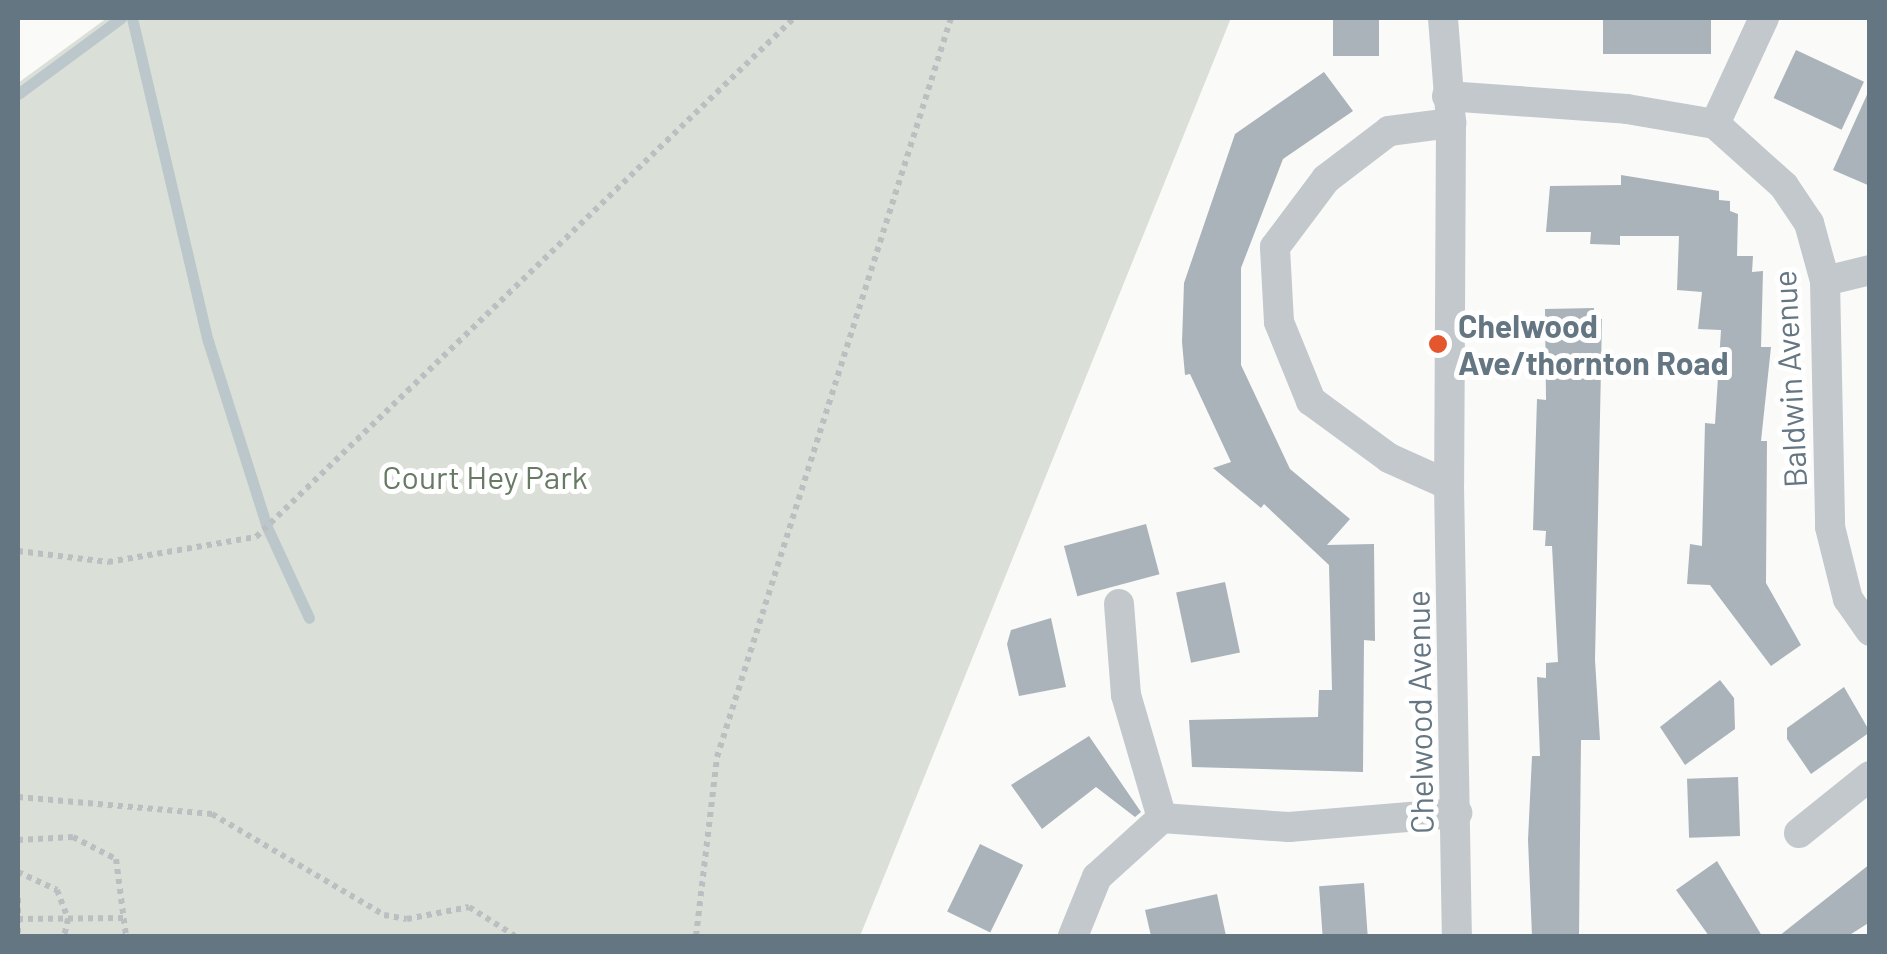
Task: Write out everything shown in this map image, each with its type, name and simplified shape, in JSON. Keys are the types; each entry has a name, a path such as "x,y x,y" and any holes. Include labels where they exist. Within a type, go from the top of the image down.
{"street":[{"name":"Chelwood Avenue","path":"1443,18 1449,109 1448,485 1457,936"},
{"path":"1448,485 1389,458 1311,401 1279,322 1274,247 1326,178 1389,132 1449,109 1627,109 1715,124 1764,18"},
{"name":"Baldwin Avenue","path":"1715,124 1784,186 1809,224 1826,281 1830,527 1848,599 1870,630"},
{"path":"1826,281 1870,270"},
{"path":"1119,604 1126,695 1162,818"},
{"path":"1799,833 1870,776"},
{"path":"1073,936 1098,877 1162,818 1289,826 1456,813"}],"path":[{"path":"18,551 108,562 256,537 794,18"},
{"path":"696,936 716,756 951,18"},
{"path":"18,798 212,814 384,915 408,919 469,907 515,936"},
{"path":"18,840 73,837 116,860 126,936"},
{"path":"18,872 57,890 68,918 64,936"},
{"path":"18,898 18,936"},
{"path":"18,919 126,918"}],"green space":[{"name":"Court Hey Park","path":"107,18 1231,18 860,936 18,936 18,83"}],"building":[{"path":"1333,18 1379,18 1379,56 1333,56"},
{"path":"1603,18 1711,18 1711,54 1603,54"},
{"path":"1796,50 1864,82 1842,130 1774,98"},
{"path":"1324,72 1353,111 1283,159 1241,268 1241,365 1290,469 1350,519 1327,545 1374,544 1375,641 1364,640 1363,772 1192,767 1189,720 1318,717 1319,690 1332,690 1329,565 1264,504 1261,508 1213,468 1231,462 1190,374 1185,375 1182,342 1184,283 1235,134"},
{"path":"1870,88 1870,186 1833,170"},
{"path":"1621,175 1719,191 1719,200 1730,201 1730,211 1738,214 1737,256 1753,256 1752,272 1763,271 1761,347 1771,347 1761,441 1767,441 1766,583 1801,645 1771,666 1710,585 1687,584 1690,544 1702,546 1705,423 1715,424 1721,330 1698,329 1702,292 1677,290 1679,236 1620,236 1620,245 1590,244 1591,232 1546,232 1550,186 1621,185"},
{"path":"1594,308 1593,318 1602,319 1595,660 1600,740 1581,740 1579,936 1532,936 1528,840 1532,756 1540,756 1537,677 1546,678 1546,663 1558,662 1552,546 1545,546 1546,531 1533,530 1537,399 1546,400 1545,309"},
{"path":"1146,524 1159,574 1077,596 1064,546"},
{"path":"1225,582 1240,652 1191,663 1176,592"},
{"path":"1051,618 1066,687 1019,696 1007,644 1011,630"},
{"path":"1720,680 1734,698 1735,729 1685,765 1660,727"},
{"path":"1844,687 1870,732 1811,774 1787,739 1787,728"},
{"path":"1089,736 1141,812 1135,817 1096,787 1042,829 1011,785"},
{"path":"1738,777 1740,836 1689,838 1687,779"},
{"path":"980,844 1023,865 990,932 947,911"},
{"path":"1717,861 1762,936 1709,936 1676,890"},
{"path":"1870,864 1870,922 1848,936 1779,936"},
{"path":"1364,883 1368,936 1323,936 1319,886"},
{"path":"1217,894 1226,936 1151,936 1145,910"}],"waterway":[{"path":"18,94 121,18"},
{"path":"132,18 208,341 267,527 309,618"}],"place":[{"name":"Chelwood Ave/thornton Road","path":"1438,344"}]}
